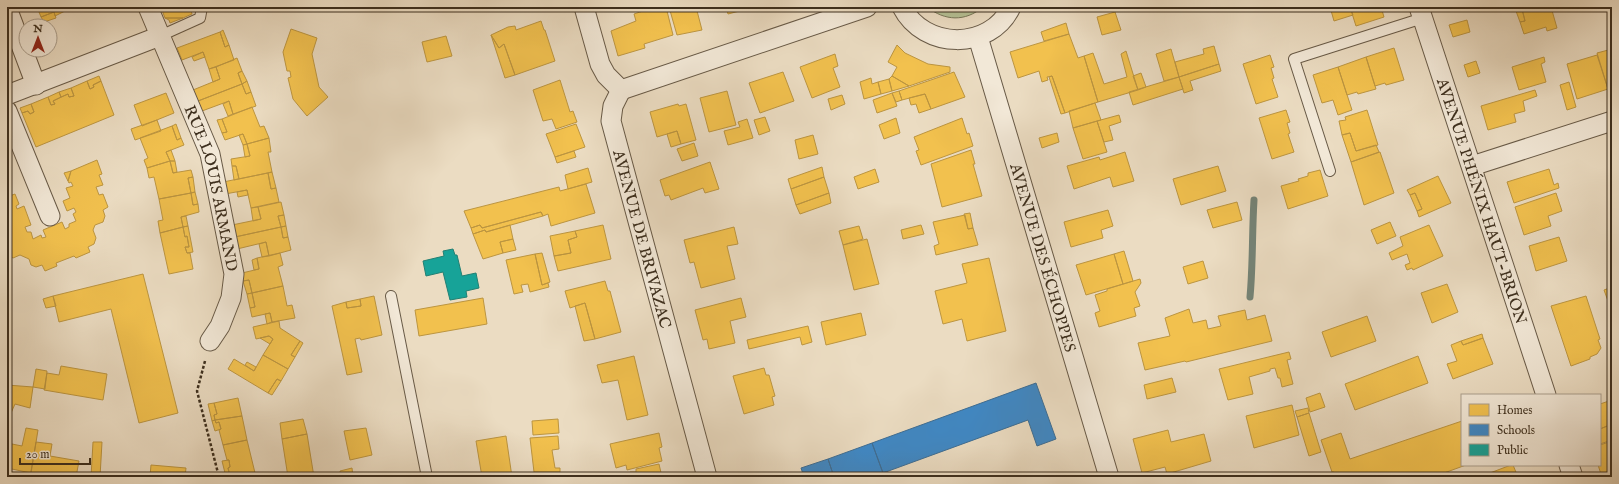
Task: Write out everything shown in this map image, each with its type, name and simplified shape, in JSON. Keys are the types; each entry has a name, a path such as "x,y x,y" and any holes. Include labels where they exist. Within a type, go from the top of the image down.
{"street":[{"name":"RUE LOUIS ARMAND","path":"148,7 210,154 234,274 231,298 220,326 210,341"},
{"path":"584,7 600,64 606,75 620,90 867,7"},
{"path":"902,7 906,15 920,29 938,38 958,40 978,37 994,28 1008,14 1011,7"},
{"path":"7,8 36,85"},
{"name":"AVENUE PHÉNIX HAUT-BRION","path":"1421,12 1546,394"},
{"path":"7,95 160,36"},
{"name":"AVENUE DES ÉCHOPPES","path":"978,37 1109,477"},
{"name":"AVENUE DE BRIVAZAC","path":"620,90 613,106 611,121 707,477"},
{"path":"7,111 50,216"},
{"path":"1472,166 1612,121"},
{"path":"1569,466 1573,477"}],"lane":[{"path":"160,36 200,18 202,7"},
{"path":"1330,171 1294,59 1421,12"},
{"path":"391,296 427,477"}],"path":[{"path":"210,341 197,391 219,477"}],"green space":[{"path":"927,7 983,7 969,15 955,18 941,15"}],"building: Homes":[{"path":"20,7 29,7 30,9 22,11"},
{"path":"37,7 63,7 65,11 55,16 54,12 41,17"},
{"path":"162,7 190,7 192,14 183,18 165,18"},
{"path":"655,7 666,7 673,35 644,44 645,48 618,56 611,31 636,21 634,14"},
{"path":"669,7 681,7 682,9 696,7 702,30 677,35"},
{"path":"726,7 755,7 728,14"},
{"path":"1330,7 1350,7 1353,15 1334,21"},
{"path":"1350,7 1381,7 1384,17 1356,26"},
{"path":"1530,7 1551,7 1557,28 1547,31 1546,27 1524,34 1520,22 1525,21 1522,9"},
{"path":"1522,9 1525,21 1520,22 1516,11"},
{"path":"54,12 56,18 42,18"},
{"path":"1115,12 1121,30 1102,35 1097,17"},
{"path":"165,18 183,18 170,23 169,20"},
{"path":"1467,20 1470,32 1453,37 1449,25"},
{"path":"541,21 555,61 515,75 504,44 499,48 491,35 508,27 515,26 516,30"},
{"path":"1066,23 1069,34 1044,41 1041,32"},
{"path":"291,29 317,38 312,54 319,87 328,97 307,116 293,99 288,78 291,77 290,71 287,71 283,52"},
{"path":"223,30 229,45 225,47 220,32"},
{"path":"220,32 225,47 229,45 234,60 209,69 203,52 182,60 177,48"},
{"path":"1069,34 1078,58 1084,56 1098,102 1065,113 1052,76 1047,77 1048,80 1042,82 1039,71 1018,78 1010,52"},
{"path":"491,35 499,48 504,44 515,75 505,78"},
{"path":"446,36 452,56 427,62 422,42"},
{"path":"897,45 905,53 928,64 950,67 950,72 909,86 892,76 897,67 888,62"},
{"path":"1214,46 1219,64 1179,77 1175,62 1204,54 1203,49"},
{"path":"1394,48 1404,80 1386,85 1385,83 1375,86 1366,57"},
{"path":"1171,49 1179,77 1164,81 1156,54"},
{"path":"1612,49 1612,87 1608,89 1597,53"},
{"path":"1126,51 1138,90 1098,102 1084,56 1093,53 1104,84 1127,77 1121,54"},
{"path":"203,52 205,57 194,61 192,57"},
{"path":"835,54 838,66 833,68 840,87 812,98 800,67"},
{"path":"1270,55 1274,67 1271,68 1274,78 1272,79 1278,97 1256,104 1243,64"},
{"path":"1597,55 1608,89 1577,99 1567,64"},
{"path":"1366,57 1376,89 1358,94 1357,92 1347,95 1338,67"},
{"path":"1544,57 1545,62 1541,64 1546,82 1519,90 1512,67"},
{"path":"237,58 242,71 238,73 242,84 198,101 193,90 220,79 216,67"},
{"path":"1476,61 1480,73 1468,77 1464,65"},
{"path":"1219,64 1221,71 1190,81 1193,90 1184,93 1179,77"},
{"path":"216,67 220,79 213,82 209,69"},
{"path":"1338,67 1352,110 1338,115 1333,100 1322,103 1313,75"},
{"path":"242,71 247,81 242,84 238,73"},
{"path":"783,72 794,101 760,113 749,83"},
{"path":"954,72 965,97 931,109 925,94 902,100 899,91"},
{"path":"1141,73 1146,87 1138,90 1133,76"},
{"path":"99,76 101,81 93,85 94,87 90,89 87,81"},
{"path":"892,76 909,86 892,91 889,79"},
{"path":"1052,76 1065,113 1061,114 1049,77"},
{"path":"1179,77 1183,89 1133,105 1129,92"},
{"path":"871,78 872,84 878,82 881,94 864,99 860,82"},
{"path":"889,79 892,91 881,94 878,82"},
{"path":"560,80 570,112 573,111 577,122 556,129 552,119 543,121 533,90"},
{"path":"87,81 90,89 94,87 93,85 101,81 114,115 36,147 22,113 28,111 30,114 34,112 31,104 48,97 51,105 55,104 53,101 68,94 69,97 74,96 71,88"},
{"path":"247,81 251,92 246,94 242,84"},
{"path":"1569,82 1576,107 1567,110 1560,85"},
{"path":"242,84 246,94 251,92 256,106 233,114 229,101 202,111 198,101"},
{"path":"71,88 74,96 69,97 68,94 61,97 59,92"},
{"path":"1535,90 1537,96 1523,101 1525,111 1514,114 1516,122 1488,130 1481,106"},
{"path":"727,91 736,125 709,132 700,98"},
{"path":"899,91 902,100 896,102 892,93"},
{"path":"59,92 61,97 53,101 55,104 51,105 48,97"},
{"path":"166,93 174,113 142,126 134,105"},
{"path":"892,93 897,106 877,113 873,100"},
{"path":"925,94 931,109 919,113 916,104 911,105 909,98"},
{"path":"842,95 845,104 831,110 828,99"},
{"path":"229,101 233,114 228,116 223,104"},
{"path":"1095,103 1101,120 1073,128 1069,111"},
{"path":"31,104 34,112 30,114 28,111 22,113 20,108"},
{"path":"678,104 679,106 686,104 696,140 681,144 677,131 657,137 650,112"},
{"path":"252,107 260,127 264,126 269,138 247,144 243,134 225,140 222,133 227,132 222,119"},
{"path":"1286,110 1290,122 1287,123 1290,133 1288,134 1294,152 1272,159 1259,118"},
{"path":"1367,110 1378,145 1356,151 1350,133 1342,135 1339,121 1346,120 1345,117"},
{"path":"1119,115 1121,122 1109,126 1113,140 1104,142 1097,121"},
{"path":"765,117 770,131 759,135 754,120"},
{"path":"896,118 900,133 884,139 879,125"},
{"path":"962,118 973,146 921,165 916,151 919,150 914,137"},
{"path":"222,119 227,132 222,133 217,120"},
{"path":"747,119 753,138 728,145 724,131 740,127 738,122"},
{"path":"157,120 161,131 135,140 131,129"},
{"path":"1097,121 1107,152 1083,159 1073,128"},
{"path":"176,124 181,138 177,140 172,126"},
{"path":"576,124 585,147 555,157 546,134"},
{"path":"172,126 177,140 181,138 184,145 166,152 170,161 147,168 144,160 148,158 140,138"},
{"path":"677,131 681,144 671,147 667,134"},
{"path":"1057,133 1059,142 1042,148 1039,138"},
{"path":"1350,133 1356,151 1376,145 1379,152 1351,162 1342,135"},
{"path":"243,134 247,144 243,145 239,135"},
{"path":"813,135 818,154 799,159 795,140"},
{"path":"269,138 271,152 268,152 272,172 239,179 236,166 232,166 231,159 250,156 247,144"},
{"path":"694,143 698,156 682,161 677,149"},
{"path":"247,144 250,156 245,157 243,145"},
{"path":"171,150 175,161 170,161 166,152"},
{"path":"971,150 975,164 973,164 982,196 942,207 931,164"},
{"path":"574,151 576,157 557,163 555,157"},
{"path":"1125,152 1134,181 1113,187 1110,177 1074,189 1067,166 1099,157 1100,160"},
{"path":"1380,152 1394,193 1364,205 1351,162"},
{"path":"97,160 102,174 99,175 103,185 96,187 99,195 103,194 108,207 103,210 105,216 103,222 95,225 93,230 96,238 94,244 88,247 90,252 76,258 74,256 56,263 57,266 45,271 42,265 36,267 31,265 29,259 20,255 13,258 8,255 7,197 15,194 19,204 16,206 17,209 24,206 31,225 25,227 27,232 31,232 33,239 41,235 42,238 46,237 43,230 62,222 65,229 69,227 69,224 76,221 73,214 76,212 74,208 67,211 63,201 70,198 66,188 73,186 71,182 69,183 68,181 71,171"},
{"path":"170,161 173,173 191,170 193,177 188,178 191,193 159,199 154,177 149,178 147,168"},
{"path":"170,161 175,161 177,172 173,173"},
{"path":"710,162 719,189 705,193 703,188 671,200 669,195 665,196 660,180"},
{"path":"232,166 236,166 239,179 234,180"},
{"path":"1218,166 1226,191 1181,205 1173,179"},
{"path":"822,167 824,177 791,189 788,179"},
{"path":"588,168 592,182 568,189 565,175"},
{"path":"875,169 879,182 858,189 854,177"},
{"path":"1549,169 1554,185 1558,183 1559,188 1514,203 1507,182"},
{"path":"1320,170 1328,196 1288,209 1281,186 1299,181 1298,179 1308,176 1308,173"},
{"path":"71,171 68,181 64,173"},
{"path":"272,172 276,188 271,189 268,173"},
{"path":"268,173 271,189 276,188 279,202 251,208 247,190 225,194 223,182"},
{"path":"1438,176 1451,203 1419,217 1417,211 1422,209 1415,193 1410,195 1407,190"},
{"path":"193,177 195,192 191,193 188,178"},
{"path":"824,177 829,193 796,205 791,189"},
{"path":"586,184 595,213 551,226 548,214 543,216 541,212 482,228 480,225 471,228 464,211 559,187 560,191"},
{"path":"247,190 248,195 238,197 237,192"},
{"path":"195,192 198,204 193,205 191,193"},
{"path":"191,193 193,205 198,204 199,212 181,217 183,227 160,233 158,221 163,220 159,199"},
{"path":"829,193 831,203 800,214 796,205"},
{"path":"1415,193 1422,209 1417,211 1410,195"},
{"path":"1556,193 1562,211 1548,216 1551,226 1524,235 1515,207"},
{"path":"281,202 284,215 278,216 281,227 235,237 232,225 261,219 258,207"},
{"path":"1237,202 1242,220 1213,228 1207,210"},
{"path":"258,207 261,219 253,221 251,208"},
{"path":"1108,210 1113,226 1101,230 1103,238 1071,247 1064,222"},
{"path":"541,212 543,216 486,232 485,230 473,234 471,228 480,225 482,228"},
{"path":"970,213 973,228 968,229 964,214"},
{"path":"284,215 286,226 281,227 278,216"},
{"path":"965,215 968,229 973,228 978,245 936,255 934,246 939,244 933,222"},
{"path":"186,216 188,226 183,227 181,217"},
{"path":"1390,222 1396,236 1377,244 1371,230"},
{"path":"510,225 513,239 500,242 503,253 483,259 473,234"},
{"path":"603,225 611,259 558,271 554,256 571,253 568,240 577,237 575,231"},
{"path":"921,225 924,234 903,239 901,230"},
{"path":"1429,225 1443,256 1413,270 1412,268 1407,270 1405,265 1410,263 1407,254 1392,260 1389,253 1403,246 1400,237"},
{"path":"188,226 193,252 187,253 185,247 189,247 187,236 185,237 183,227"},
{"path":"286,226 288,237 283,238 281,227"},
{"path":"859,226 863,239 843,245 839,231"},
{"path":"183,227 185,237 187,236 189,247 185,247 187,253 190,253 193,269 169,274 160,233"},
{"path":"281,227 283,238 288,237 291,250 269,256 266,242 237,249 235,237"},
{"path":"734,227 738,244 727,246 735,279 701,288 694,262 690,263 684,240"},
{"path":"575,231 577,237 568,240 571,253 554,256 550,236"},
{"path":"1559,237 1567,261 1536,271 1529,246"},
{"path":"513,239 516,250 503,253 500,242"},
{"path":"867,239 879,284 854,290 843,245"},
{"path":"266,242 269,256 262,257 259,244"},
{"path":"1124,251 1133,281 1123,284 1114,254"},
{"path":"280,253 283,265 278,267 283,286 252,293 249,280 243,281 242,273 259,269 257,258"},
{"path":"542,253 550,282 542,285 535,254"},
{"path":"535,254 542,285 548,283 549,287 530,292 528,284 521,285 523,292 514,294 506,260"},
{"path":"1114,254 1123,284 1086,295 1076,265"},
{"path":"257,258 259,269 254,270 252,260"},
{"path":"989,258 1006,331 967,341 962,319 943,324 935,291 967,283 962,264"},
{"path":"1203,261 1208,278 1188,284 1183,267"},
{"path":"143,274 178,413 139,423 111,309 59,322 53,296"},
{"path":"1140,279 1141,283 1135,292 1140,306 1134,308 1136,316 1099,327 1095,313 1100,311 1095,295 1107,291 1107,289"},
{"path":"249,280 252,293 247,294 243,281"},
{"path":"605,281 608,291 610,291 621,332 595,339 585,303 570,308 565,291"},
{"path":"1447,284 1458,312 1432,323 1421,293"},
{"path":"283,286 287,306 292,305 295,318 272,322 270,313 252,317 250,308 255,307 252,293"},
{"path":"1612,287 1612,312 1604,290"},
{"path":"252,293 255,307 250,308 247,294"},
{"path":"53,296 56,306 46,308 43,299"},
{"path":"374,296 382,335 361,340 360,338 355,339 362,372 347,375 332,306 346,302 347,308 361,306 360,299"},
{"path":"1586,296 1600,339 1598,340 1601,348 1597,354 1590,357 1590,359 1571,366 1551,306"},
{"path":"483,298 487,324 419,336 415,310"},
{"path":"741,298 746,317 730,321 735,343 709,349 707,339 703,340 695,310"},
{"path":"360,299 361,306 347,308 346,302"},
{"path":"585,303 595,339 584,341 575,306"},
{"path":"1189,309 1193,323 1206,320 1208,329 1221,326 1218,316 1245,310 1247,320 1265,315 1272,341 1186,362 1145,370 1138,343 1170,336 1165,318"},
{"path":"270,313 272,322 267,324 265,314"},
{"path":"861,313 866,335 826,345 821,322"},
{"path":"1367,316 1376,341 1331,357 1322,332"},
{"path":"279,321 280,328 300,341 291,355 295,357 288,369 263,355 273,339 269,336 256,339 253,327"},
{"path":"808,326 812,342 802,345 800,337 749,349 747,340"},
{"path":"1482,334 1483,338 1463,345 1461,341"},
{"path":"269,336 273,339 270,344 260,338"},
{"path":"1483,338 1493,364 1453,379 1447,364 1457,361 1451,345 1461,341 1463,345"},
{"path":"300,341 303,343 295,357 291,355"},
{"path":"1289,352 1291,359 1287,360 1293,384 1282,387 1280,378 1278,378 1275,368 1270,369 1270,371 1249,377 1253,394 1228,400 1219,369"},
{"path":"263,355 288,369 281,381 277,379 268,393 228,369 234,359 254,371"},
{"path":"634,356 648,415 627,420 618,380 602,383 597,365"},
{"path":"1418,356 1428,383 1355,410 1345,384"},
{"path":"247,362 256,367 254,371 245,365"},
{"path":"61,366 107,374 103,400 44,390 47,373 59,375"},
{"path":"764,368 766,375 769,375 775,396 772,397 774,405 744,414 733,376"},
{"path":"36,369 47,371 45,389 33,387"},
{"path":"1172,378 1176,392 1147,399 1144,385"},
{"path":"277,379 281,381 272,395 268,393"},
{"path":"7,385 33,387 30,408 15,404 7,422"},
{"path":"1320,393 1325,407 1310,412 1306,398"},
{"path":"238,398 242,416 215,420 214,415 217,414 214,403"},
{"path":"1612,400 1612,424 1601,429 1601,404"},
{"path":"214,403 217,414 214,415 215,420 212,421 208,404"},
{"path":"1292,405 1299,435 1254,448 1246,416"},
{"path":"1308,408 1309,413 1297,417 1295,411"},
{"path":"1309,413 1321,452 1309,456 1297,417"},
{"path":"242,416 247,440 223,445 219,430 221,429 219,422 216,423 215,420"},
{"path":"303,419 307,434 282,439 280,423"},
{"path":"558,419 559,433 533,435 532,421"},
{"path":"215,420 216,423 219,422 221,429 215,431 212,421"},
{"path":"1461,421 1461,466 1463,466 1433,477 1336,477 1334,472 1332,472 1321,440 1341,433 1350,459"},
{"path":"1612,424 1612,440 1601,444 1601,429"},
{"path":"26,428 38,430 31,473 7,468 7,443 22,446"},
{"path":"366,428 372,455 350,460 344,431"},
{"path":"1168,430 1171,442 1204,434 1211,461 1167,474 1165,467 1142,473 1133,439"},
{"path":"659,433 662,447 659,448 662,461 627,470 626,465 616,468 610,444"},
{"path":"307,434 314,477 288,477 282,439"},
{"path":"506,436 512,477 482,477 476,441"},
{"path":"558,436 559,449 552,450 555,468 560,468 560,472 534,472 530,438"},
{"path":"247,440 256,477 230,476 228,468 230,467 229,460 227,460 223,445"},
{"path":"1612,441 1612,470 1601,474 1598,466 1601,466 1601,445"},
{"path":"36,442 52,444 50,456 79,461 76,477 30,477"},
{"path":"93,442 102,442 100,477 91,477"},
{"path":"229,460 230,467 228,468 230,476 232,477 226,477 222,461"},
{"path":"659,464 662,477 630,477 630,472 636,472 636,469"},
{"path":"151,465 186,468 185,477 150,476"},
{"path":"1508,466 1513,466 1518,477 1483,477 1482,476"},
{"path":"352,468 353,477 341,477 340,471"},
{"path":"1329,473 1331,477 1319,477 1319,476"}],"building: Schools":[{"path":"1036,383 1056,439 1037,446 1028,420 883,473 872,443"},
{"path":"872,443 883,473 873,477 834,477 828,459"},
{"path":"828,459 834,477 804,477 801,468"}],"building: Public":[{"path":"453,249 455,255 457,255 462,276 476,273 479,288 466,291 467,297 450,300 443,272 426,276 423,261 444,256 443,251"}],"waterway":[{"path":"1250,297 1254,200"}]}
